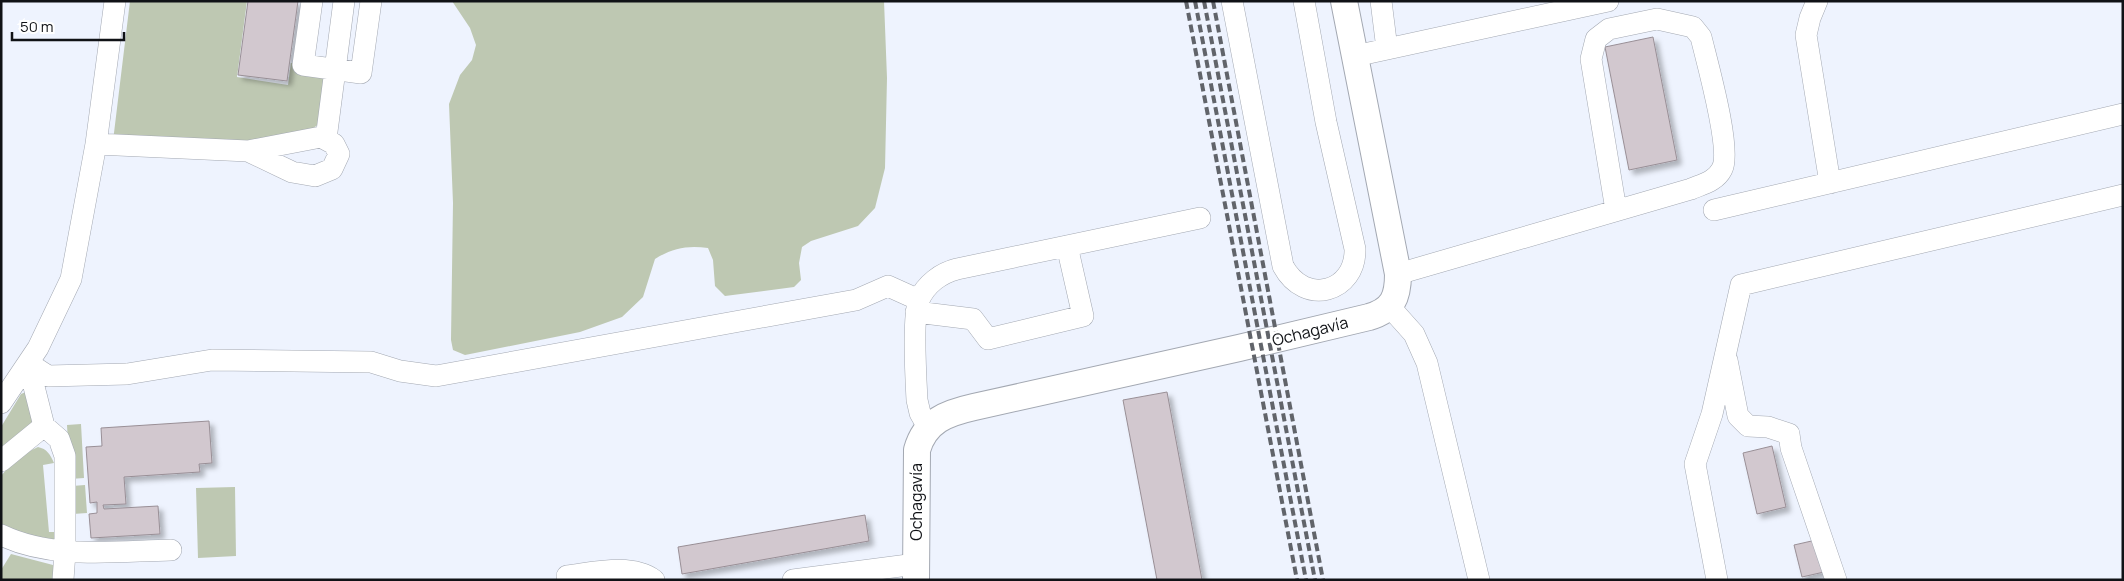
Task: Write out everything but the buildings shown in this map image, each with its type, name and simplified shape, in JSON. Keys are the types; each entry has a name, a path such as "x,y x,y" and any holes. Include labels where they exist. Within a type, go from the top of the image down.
{"main road":[{"path":"1344,1 1398,274 1398,288 1389,306"},
{"name":"Ochagavía","path":"916,572 917,450 928,427 936,420 954,412 1302,334 1376,315 1389,306"}],"street":[{"path":"1,403 38,348 71,279 96,144 115,1"},
{"path":"312,1 303,65 360,73 371,1"},
{"path":"326,140 344,1"},
{"path":"1232,1 1283,266 1288,274 1301,286 1309,290 1318,290 1334,286 1346,276 1354,263 1355,249 1326,122 1304,1"},
{"path":"1381,1 1387,49"},
{"path":"1355,56 1608,1"},
{"path":"1817,1 1806,35 1830,183"},
{"path":"1398,274 1691,189 1711,181 1723,168 1725,145 1701,37 1693,27 1657,19 1609,29 1596,39 1591,59 1616,210"},
{"path":"1714,210 2123,114"},
{"path":"96,144 248,151 321,137 334,144 339,154 332,169 315,176 292,172 248,151"},
{"path":"1717,580 1695,464 1712,414 1741,285 2123,195"},
{"path":"928,427 920,413 917,400 918,306 931,283 950,271 1200,218"},
{"path":"28,363 48,376 127,374 212,360 371,362 400,371 436,376 856,300 888,286 918,306 973,319 988,339 1083,316 1067,246"},
{"path":"1389,306 1414,334 1427,363 1479,580"},
{"path":"1725,350 1738,416 1748,426 1768,427 1789,434 1791,448 1836,580"},
{"path":"28,363 44,426 59,439 65,456 65,552 63,580"},
{"path":"1,461 44,426"},
{"path":"1,535 14,542 65,552 171,550"},
{"path":"567,576 627,570 647,574 654,580"},
{"path":"793,580 916,572"}],"green space":[{"path":"130,1 247,1 237,77 288,85 291,63 327,68 320,123 311,130 236,144 113,141"},
{"path":"452,1 884,1 887,78 885,168 875,208 858,226 811,241 802,247 799,263 801,280 794,287 725,296 715,286 713,260 708,248 680,248 655,259 643,297 622,317 580,332 465,355 453,350 451,340 453,203 449,104 460,75 472,60 476,45 470,28"},
{"path":"28,391 35,425 1,453 1,427 21,394"},
{"path":"81,424 84,478 70,479 67,425"},
{"path":"38,447 48,452 54,463 43,465 49,532 61,532 60,540 1,532 1,476 18,459"},
{"path":"85,485 87,513 73,514 72,486"},
{"path":"235,487 236,556 198,558 196,488"},
{"path":"11,554 53,565 58,571 59,580 1,579 1,570"}],"railway":[{"path":"1186,1 1297,580"},
{"path":"1195,1 1306,580"},
{"path":"1204,1 1315,580"},
{"path":"1213,1 1323,580"}]}
